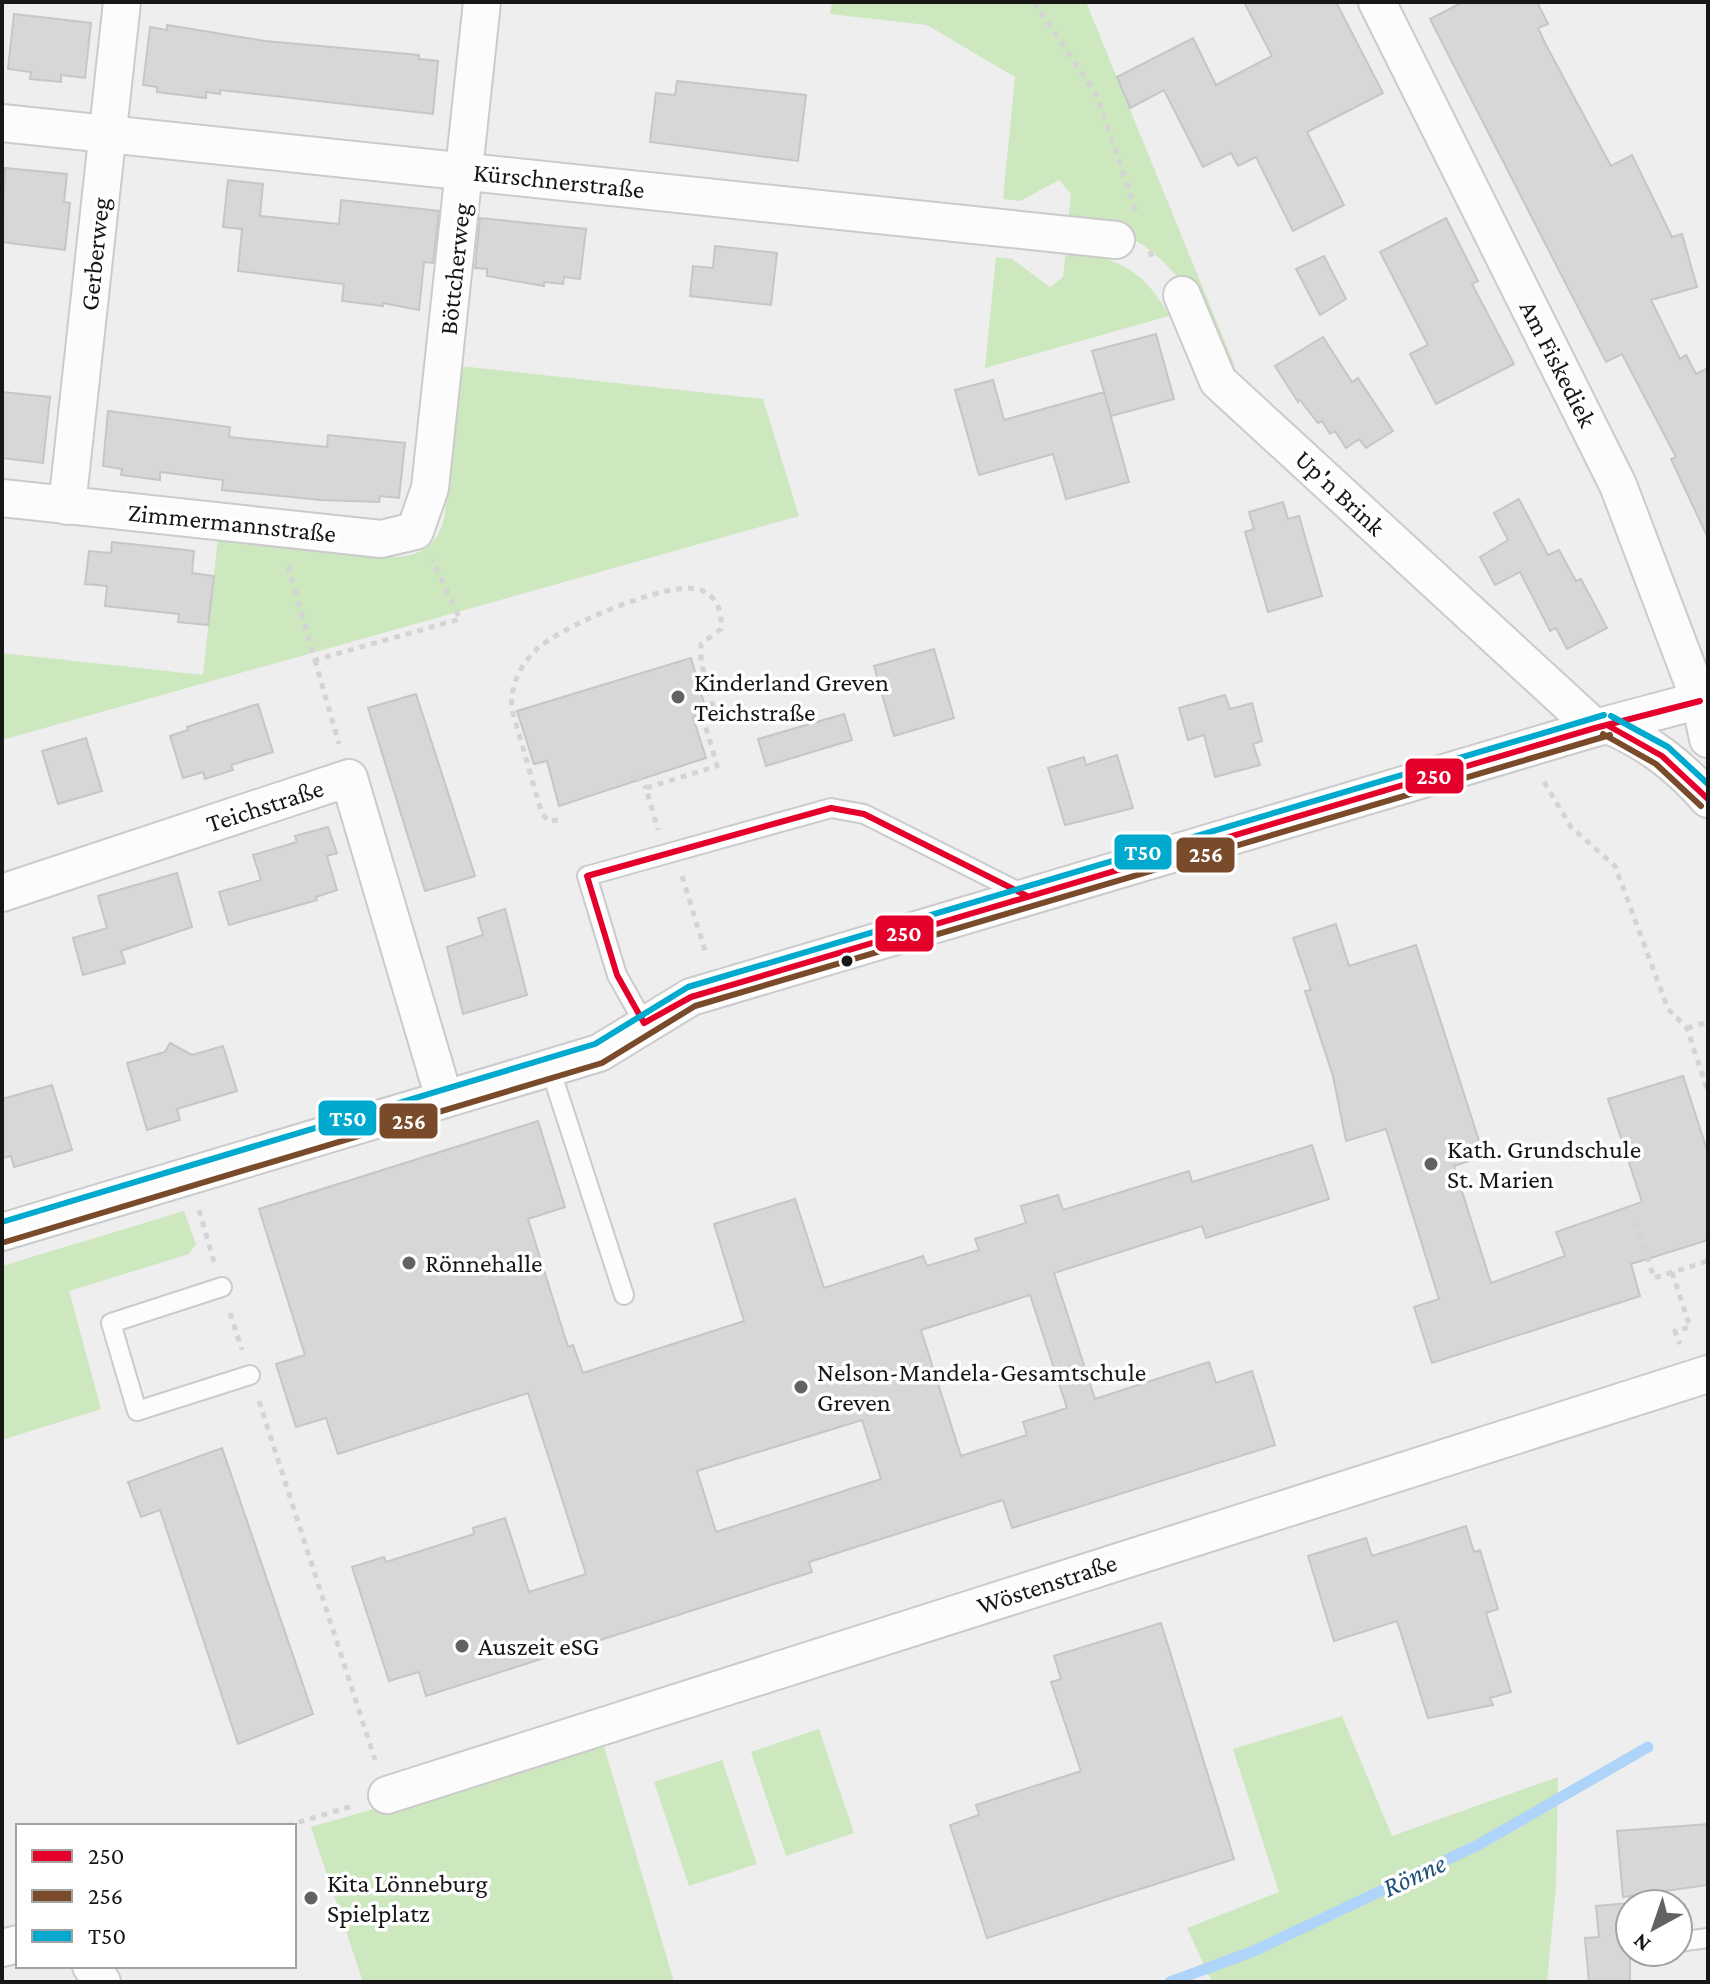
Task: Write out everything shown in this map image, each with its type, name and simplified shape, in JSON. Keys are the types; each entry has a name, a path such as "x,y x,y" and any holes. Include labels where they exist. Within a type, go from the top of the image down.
{"street":[{"name":"Gerberweg","path":"67,506 122,2"},
{"name":"Böttcherweg","path":"415,531 430,488 482,2"},
{"name":"Am Fiskediek","path":"1377,2 1618,485 1704,699 1708,739"},
{"name":"Kürschnerstraße","path":"2,123 1134,235"},
{"name":"Up'n Brink","path":"1182,295 1218,381 1601,727 1656,751 1695,783 1708,799"},
{"name":"Zimmermannstraße","path":"2,498 381,539 415,531"},
{"path":"2,1232 599,1053 676,1003 717,990 1027,896 1704,699"},
{"name":"Teichstraße","path":"2,893 349,778 444,1098"},
{"name":"Wöstenstraße","path":"387,1795 1699,1376"}],"lane":[{"path":"644,1023 617,975 587,876 831,808 864,814 1027,896"},
{"path":"550,1068 624,1295"},
{"path":"222,1287 111,1323 137,1411 250,1375"}],"path":[{"path":"1034,2 1097,96 1134,235 1182,295"},
{"path":"1134,235 1154,262"},
{"path":"277,527 349,778"},
{"path":"315,660 460,619 415,531"},
{"path":"558,820 549,821 542,814 512,710 511,694 519,670 538,647 591,616 656,594 691,587 716,600 722,614 721,629 701,644 701,662 716,717 704,721 717,766 646,788"},
{"path":"1531,748 1548,792 1571,827 1615,866 1668,1009 1687,1028 1708,1092"},
{"path":"637,776 646,788 665,854 680,867 717,990"},
{"path":"1687,1028 1708,1022"},
{"path":"188,1175 387,1795 293,1824"},
{"path":"1636,1222 1654,1278 1708,1261"},
{"path":"1672,1272 1690,1327 1675,1331 1699,1376"}],"green space":[{"path":"832,2 1086,2 1236,369 1187,290 1156,255 1117,232 1068,222 1071,194 1059,180 1020,201 1003,199 1015,77 927,25 830,14"},
{"path":"1066,249 1100,257 1127,268 1149,287 1169,316 985,368 996,257 1012,259 1050,287 1063,277"},
{"path":"460,366 763,399 799,516 2,740 2,653 203,675 218,537 397,557 428,547 444,519"},
{"path":"184,1211 196,1244 189,1254 69,1291 101,1409 2,1440 2,1266"},
{"path":"1342,1716 1392,1836 1558,1777 1556,1887 1547,1982 1212,1982 1187,1928 1279,1892 1233,1749"},
{"path":"819,1729 854,1833 786,1856 751,1752"},
{"path":"603,1743 674,1982 363,1982 311,1827"},
{"path":"722,1760 757,1864 689,1886 654,1782"}],"building":[{"path":"1244,2 1336,2 1383,93 1307,132 1344,205 1293,231 1256,157 1238,166 1231,153 1203,167 1164,90 1130,108 1117,77 1193,38 1216,85 1272,56"},
{"path":"1463,2 1537,2 1548,24 1538,28 1611,166 1632,155 1672,237 1682,234 1697,287 1651,300 1680,359 1686,355 1696,374 1708,368 1708,538 1671,459 1676,457 1622,354 1606,362 1430,19"},
{"path":"14,14 91,23 85,78 61,75 61,82 30,79 31,72 8,69"},
{"path":"167,25 265,41 419,55 419,59 438,61 433,114 220,90 220,94 206,92 206,98 157,92 157,87 143,85 150,27 167,30"},
{"path":"677,81 806,95 798,161 650,142 656,93 675,95"},
{"path":"5,168 67,174 64,202 70,203 65,250 2,242"},
{"path":"228,180 263,184 260,216 339,224 341,200 439,211 433,263 424,262 419,310 383,303 383,306 342,301 344,284 238,271 242,229 223,227"},
{"path":"480,218 586,229 580,279 564,277 563,284 544,282 544,286 487,276 487,269 475,268"},
{"path":"1446,218 1478,281 1472,284 1514,364 1436,404 1410,354 1428,345 1380,252"},
{"path":"715,246 777,253 771,305 690,296 693,266 713,268"},
{"path":"1324,256 1346,299 1320,315 1296,269"},
{"path":"1156,334 1174,399 1111,416 1092,351"},
{"path":"1323,337 1352,382 1358,378 1393,431 1366,448 1359,439 1346,448 1335,431 1330,434 1322,421 1318,423 1300,400 1298,402 1275,366"},
{"path":"993,380 1004,420 1104,392 1129,482 1066,499 1053,454 979,475 955,390"},
{"path":"2,392 50,397 43,463 2,458"},
{"path":"108,411 230,427 229,437 327,447 328,435 405,443 399,498 380,496 379,502 321,500 222,490 223,480 160,472 160,480 121,475 122,469 103,466"},
{"path":"1519,499 1548,555 1559,550 1576,581 1581,579 1607,628 1567,649 1556,628 1550,631 1520,572 1495,585 1480,557 1508,540 1494,513"},
{"path":"1283,502 1288,519 1299,516 1322,596 1268,612 1245,532 1254,529 1249,512"},
{"path":"112,542 194,551 192,573 214,576 208,625 178,622 179,614 105,606 107,586 85,584 89,551 111,553"},
{"path":"934,649 954,718 894,736 874,666"},
{"path":"691,658 707,713 693,717 706,758 559,806 547,761 534,764 517,711"},
{"path":"416,694 475,876 425,891 368,708"},
{"path":"1225,695 1230,709 1252,703 1262,741 1253,744 1260,765 1215,777 1204,735 1188,740 1179,708"},
{"path":"258,704 273,752 231,765 233,770 205,779 203,772 183,778 170,736 188,730 187,727"},
{"path":"844,714 852,740 766,766 758,739"},
{"path":"86,738 102,791 58,804 42,751"},
{"path":"1117,755 1133,808 1065,825 1048,768 1084,757 1086,765"},
{"path":"328,827 337,853 327,856 337,890 316,897 317,900 229,925 219,892 261,880 253,855 297,842 295,836"},
{"path":"177,873 192,927 121,951 125,963 83,975 73,938 107,928 98,896"},
{"path":"505,909 527,995 463,1014 447,947 483,935 478,918"},
{"path":"1336,924 1349,966 1416,945 1484,1156 1454,1166 1491,1283 1565,1256 1556,1232 1642,1202 1608,1099 1683,1076 1708,1153 1708,1240 1631,1264 1640,1296 1432,1363 1414,1307 1439,1299 1386,1129 1346,1141 1333,1076 1305,991 1311,990 1293,938"},
{"path":"170,1043 192,1055 223,1046 237,1091 177,1109 180,1120 147,1130 127,1063 165,1052"},
{"path":"52,1085 72,1150 14,1167 11,1156 2,1158 2,1099"},
{"path":"538,1121 565,1207 528,1219 568,1347 573,1345 583,1373 744,1321 714,1224 795,1199 824,1288 923,1256 927,1266 979,1250 975,1239 1026,1223 1021,1206 1058,1195 1063,1210 1189,1171 1192,1182 1312,1145 1329,1199 1206,1238 1202,1226 1054,1273 1095,1399 1209,1362 1216,1383 1252,1371 1275,1445 1012,1528 1003,1500 809,1562 812,1572 426,1696 419,1672 389,1681 352,1567 384,1557 386,1562 474,1534 473,1528 505,1518 529,1592 586,1574 528,1393 338,1454 326,1418 296,1427 276,1364 305,1355 259,1209","holes":["1030,1295 1067,1408 1023,1422 1027,1435 961,1456 921,1330","862,1420 881,1479 716,1532 697,1471"]},
{"path":"222,1448 313,1714 238,1744 160,1510 141,1517 128,1482"},
{"path":"1466,1526 1474,1552 1480,1550 1498,1609 1486,1613 1511,1692 1490,1698 1493,1705 1428,1718 1397,1621 1334,1641 1308,1556 1366,1538 1372,1556"},
{"path":"1161,1623 1234,1859 987,1938 950,1825 979,1815 976,1805 1081,1771 1051,1682 1061,1679 1054,1656"},
{"path":"1708,1824 1708,1885 1622,1888 1617,1831"},
{"path":"1614,1904 1614,1968 1630,1968 1630,1982 1589,1982 1585,1938 1599,1937 1596,1906"}],"waterway":[{"name":"Rönne","path":"1170,1982 1254,1951 1478,1845 1648,1747"}],"transit line":[{"name":"250","path":"644,1023 691,997 1595,728 1700,701"},
{"name":"T50","path":"2,1222 595,1044 688,987 1604,715"},
{"name":"T50","path":"1611,716 1668,747 1708,784"},
{"name":"250","path":"1607,725 1662,756 1708,799"},
{"name":"256","path":"1603,734 1656,764 1701,806"},
{"name":"256","path":"5,1242 602,1063 695,1006 1610,735"},
{"name":"250","path":"644,1023 617,975 587,876 831,808 864,814 1027,896"}],"place":[{"name":"Kinderland Greven Teichstraße","path":"678,697"},
{"name":"Kath. Grundschule St. Marien","path":"1431,1164"},
{"name":"Rönnehalle","path":"409,1263"},
{"name":"Nelson-Mandela-Gesamtschule Greven","path":"801,1387"},
{"name":"Auszeit eSG","path":"462,1646"},
{"name":"Kita Lönneburg Spielplatz","path":"311,1898"}]}
